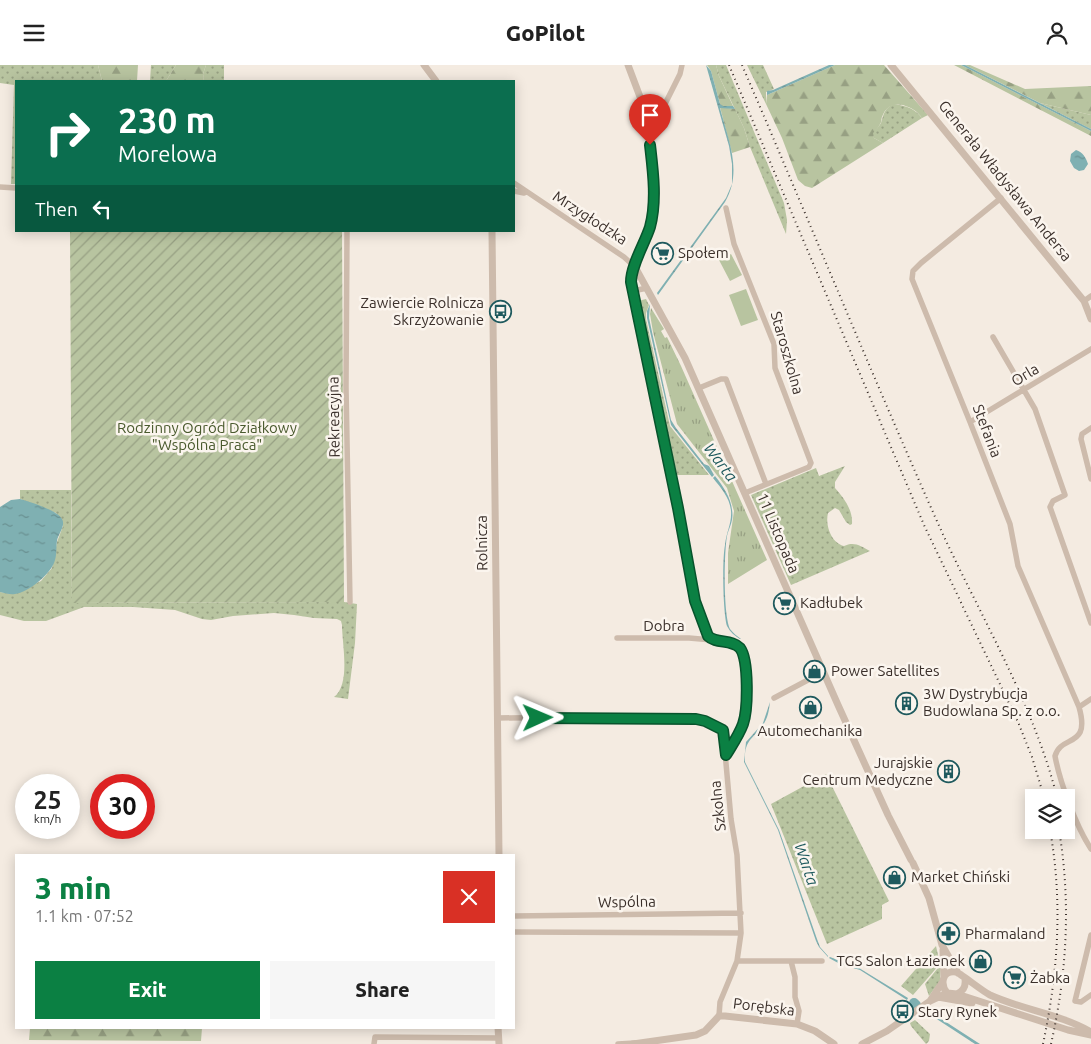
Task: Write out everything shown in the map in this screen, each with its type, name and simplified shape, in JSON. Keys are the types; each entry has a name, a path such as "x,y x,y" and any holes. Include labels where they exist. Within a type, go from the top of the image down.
{"street":[{"path":"424,65 435,80"},
{"path":"628,65 648,118 652,162 653,213 648,233 631,278 632,291 678,508 695,601 708,636 712,640 734,644 739,647 746,667 746,714 742,726 726,755"},
{"path":"648,118 662,110 680,74 682,65"},
{"name":"Generała Władysława Andersa","path":"890,65 1001,198 1088,298 1091,319"},
{"name":"Mrzygłodzka","path":"515,184 620,254 635,267"},
{"path":"0,187 15,187"},
{"name":"Mrzygłodzka","path":"515,191 529,194"},
{"name":"Stefania","path":"1001,198 921,263 912,273 913,282 1010,524 1018,566 1080,707 1084,722 1082,732 1058,750 1055,756 1074,815 1082,835 1091,849"},
{"name":"Staroszkolna","path":"726,208 734,244 772,337 775,347 775,368 811,463 808,467 745,493"},
{"name":"Rekreacyjna","path":"347,232 346,387 350,602"},
{"name":"Rolnicza","path":"492,232 499,854"},
{"name":"11 Listopada","path":"635,267 681,350 699,388 823,672 929,898 942,945 943,980"},
{"path":"632,291 649,291"},
{"path":"993,337 1025,389 1040,419 1065,495 1053,501 1050,507 1091,623"},
{"name":"Orla","path":"970,421 1091,349"},
{"path":"699,388 721,379 726,379 766,484"},
{"path":"1091,428 1082,434 1081,439 1091,479"},
{"name":"Dobra","path":"617,638 689,638 712,640"},
{"path":"774,698 823,672"},
{"path":"1080,707 1091,699"},
{"name":"Szkolna","path":"497,718 696,719 705,721 723,730 731,819 737,855 741,933 737,961 720,1002 719,1016"},
{"name":"Wspólna","path":"515,915 740,913"},
{"path":"515,932 741,933"},
{"path":"1091,935 1075,1000 1079,1003 1091,995"},
{"name":"11 Listopada","path":"942,945 958,973"},
{"path":"737,961 822,961"},
{"path":"791,961 799,1011 797,1024"},
{"path":"929,1003 949,973 958,973 986,993 1012,1004 1072,1023 1091,1034"},
{"path":"957,994 964,990 965,979"},
{"path":"943,980 947,993"},
{"path":"862,1044 887,1031 947,993 957,994 986,1005"},
{"path":"938,997 986,1005 1068,1030 1091,1034"},
{"path":"1009,1011 1012,1004"},
{"name":"Porębska","path":"634,1043 696,1035 704,1031 719,1016 797,1024 815,1031 834,1044"},
{"path":"374,1044 375,1037 498,1041"},
{"path":"618,1044 634,1043"}],"green space":[{"path":"0,65 98,65 102,80 15,80 15,184 11,184 14,85 0,83"},
{"path":"98,65 138,65 137,80 102,80"},
{"path":"151,65 176,65 167,80 150,80"},
{"path":"176,65 206,65 203,74 204,80 167,80"},
{"path":"206,65 224,65 224,80 204,80 203,74"},
{"path":"707,65 716,65 733,106 722,106 720,104 711,71"},
{"path":"716,65 726,65 784,203 787,220 786,234 744,128 719,76"},
{"path":"747,65 763,65 774,89 766,92 766,104"},
{"path":"835,65 884,65 928,115 922,118 906,106 896,104 890,106 882,117 878,128 873,133 874,138 883,143 812,188 805,186 798,180 782,138 766,104 767,95"},
{"path":"954,65 961,65 1091,131 1091,136"},
{"path":"965,65 970,65 1025,89 1091,86 1091,115 1040,103"},
{"path":"1040,103 1091,115 1091,129 1087,127"},
{"path":"894,104 910,108 922,118 883,143 874,138 872,133 880,124 886,109"},
{"path":"720,107 735,109 750,147 732,153"},
{"name":"Rodzinny Ogród Działkowy \"Wspólna Praca\"","path":"70,232 342,232 344,602 72,603"},
{"path":"731,254 742,275 730,281 719,260"},
{"path":"746,289 758,320 741,326 729,295"},
{"path":"646,299 649,305 646,319 670,426 709,475 677,475 638,301"},
{"path":"651,308 664,329 661,331 665,338 667,337 681,366 767,560 728,584 728,553 734,511 727,488 677,424 653,332"},
{"path":"845,466 835,482 835,488 845,500 852,524 850,525 846,522 839,510 835,508 828,513 828,528 832,537 839,544 844,546 857,545 870,551 791,585 751,495 816,468 819,476"},
{"path":"20,490 71,490 72,603 344,602 357,604 355,643 348,699 334,697 339,691 344,674 342,625 341,621 337,619 274,613 233,616 211,620 175,610 133,607 84,607 46,621 24,621 0,615 0,592 11,594 41,581 52,568 57,542 63,526 56,513 20,499"},
{"path":"826,774 889,901 882,905 882,919 827,944 771,804"},
{"path":"936,946 940,964 913,995 901,986"},
{"path":"941,964 940,981 929,996 925,984"},
{"path":"915,1020 930,1034 929,1041 926,1044 911,1026 910,1023"},
{"path":"30,1029 202,1029 201,1041 29,1040"}],"water":[{"path":"706,65 711,71 720,104 723,106 733,106 735,109 720,108 732,155 733,179 732,183 732,164 729,146"},
{"path":"829,65 835,65 767,95 767,91"},
{"path":"961,65 965,65 1091,129 1091,131"},
{"path":"1076,150 1085,157 1088,164 1084,170 1079,171 1074,168 1070,161 1071,154"},
{"path":"732,185 725,202 658,295 657,293 726,198"},
{"path":"650,304 649,318 671,420 704,464 709,466 714,475 712,477 671,425 647,318"},
{"path":"715,476 730,501 732,517 728,534 731,511 727,497 713,478"},
{"path":"20,499 55,513 62,519 63,524 57,541 55,560 49,571 33,586 20,593 9,594 0,592 0,507 11,500"},
{"path":"727,537 725,556 726,611 730,629 741,639 734,635 727,626 724,598 723,562"},
{"path":"770,702 765,722 747,745 745,762 779,830 820,947 828,957 819,947 816,941 778,830 744,762 746,742 763,723"},
{"path":"830,957 859,968 908,998 907,1000 860,970 840,964"},
{"path":"929,1011 980,1044 975,1044 926,1012"}],"railway":[{"path":"729,65 924,525 1018,722 1032,757 1042,789"},
{"path":"742,65 936,519 1019,690 1055,789"},
{"path":"1043,1044 1052,991 1057,937 1056,884 1051,839"},
{"path":"1051,1044 1061,991 1066,937 1065,884 1060,839"}],"place":[{"name":"Społem","path":"662,253"},
{"name":"Zawiercie Rolnicza Skrzyżowanie","path":"500,312"},
{"name":"Kadłubek","path":"784,603"},
{"name":"Power Satellites","path":"815,671"},
{"name":"3W Dystrybucja Budowlana Sp. z o.o.","path":"907,703"},
{"name":"Automechanika","path":"810,708"},
{"name":"Jurajskie Centrum Medyczne","path":"949,772"},
{"name":"Market Chiński","path":"895,877"},
{"name":"Pharmaland","path":"949,934"},
{"name":"TGS Salon Łazienek","path":"981,961"},
{"name":"Żabka","path":"1014,978"},
{"name":"Stary Rynek","path":"902,1012"}],"route":[{"path":"538,718 696,719 705,721 723,730 726,755 737,737 746,714 746,667 742,653 739,647 734,644 712,640 708,636 695,601 678,508 634,301 631,278 648,233 653,213 650,145"}],"water label":[{"name":"Warta","path":"721,462"},
{"name":"Warta","path":"807,864"}]}
